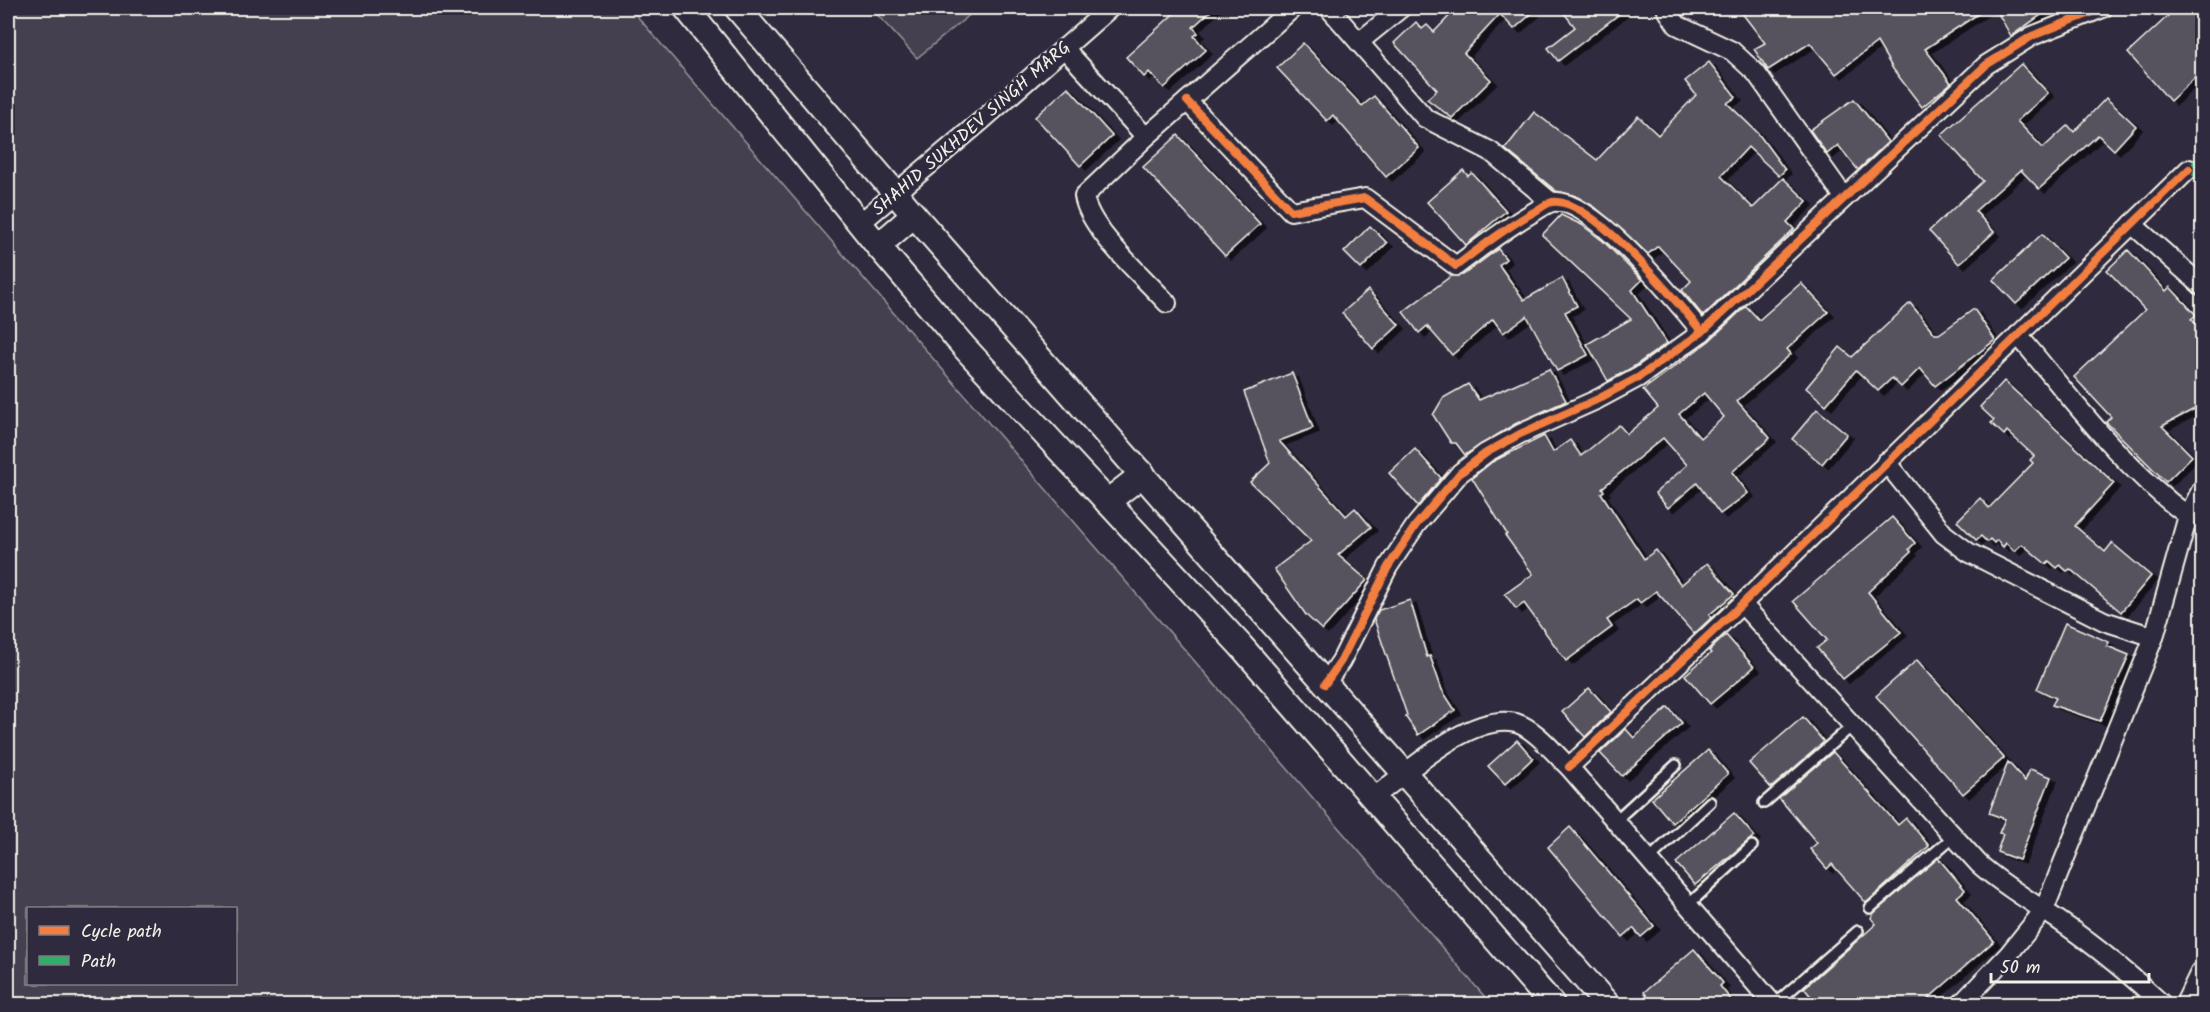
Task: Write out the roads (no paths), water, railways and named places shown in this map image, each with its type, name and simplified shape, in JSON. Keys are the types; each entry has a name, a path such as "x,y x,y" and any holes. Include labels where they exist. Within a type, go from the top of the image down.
{"main road":[{"path":"686,8 859,224 965,348 1249,654 1552,1005"},
{"path":"737,8 914,215 1607,1005"},
{"path":"878,246 914,215"},
{"path":"1107,502 1143,474"},
{"path":"1249,654 1285,638"},
{"path":"2188,1005 2202,975"}],"street":[{"name":"SHAHID SUKHDEV SINGH MARG","path":"859,224 897,194 1110,8"},
{"path":"1167,303 1097,226 1087,211 1084,196 1146,137 1293,8"},
{"path":"1329,8 1425,118 1490,151 1551,202 1571,204 1590,215 1662,286 1702,332"},
{"path":"1359,42 1401,8"},
{"path":"1666,8 1677,25 1732,51 1756,73 1844,197"},
{"path":"1325,684 1341,661 1388,567 1416,525 1460,473 1503,443 1639,377 1702,332 1963,86 2001,54 2032,36 2103,8"},
{"path":"1064,48 1146,137"},
{"path":"1188,101 1291,211 1365,198 1456,266 1498,233 1551,202"},
{"path":"1569,767 1742,604 2189,169"},
{"path":"2132,224 2202,286"},
{"path":"2018,335 2130,468 2152,490 2187,516"},
{"path":"1886,462 1944,534 1968,552 2104,621 2154,637"},
{"path":"1961,1005 2008,955 2044,910 2154,637 2187,516 2202,489"},
{"path":"1742,604 1953,837 2000,882 2044,910 2121,968 2162,1005"},
{"path":"1373,798 1460,734 1493,722 1517,723 1538,738 1569,767 1774,1005"}],"lane":[{"path":"1764,803 1852,726"},
{"path":"1615,821 1676,765"},
{"path":"1648,860 1710,802"},
{"path":"1870,908 1953,837"},
{"path":"1687,906 1752,846"},
{"path":"1774,1005 1858,931"}]}
